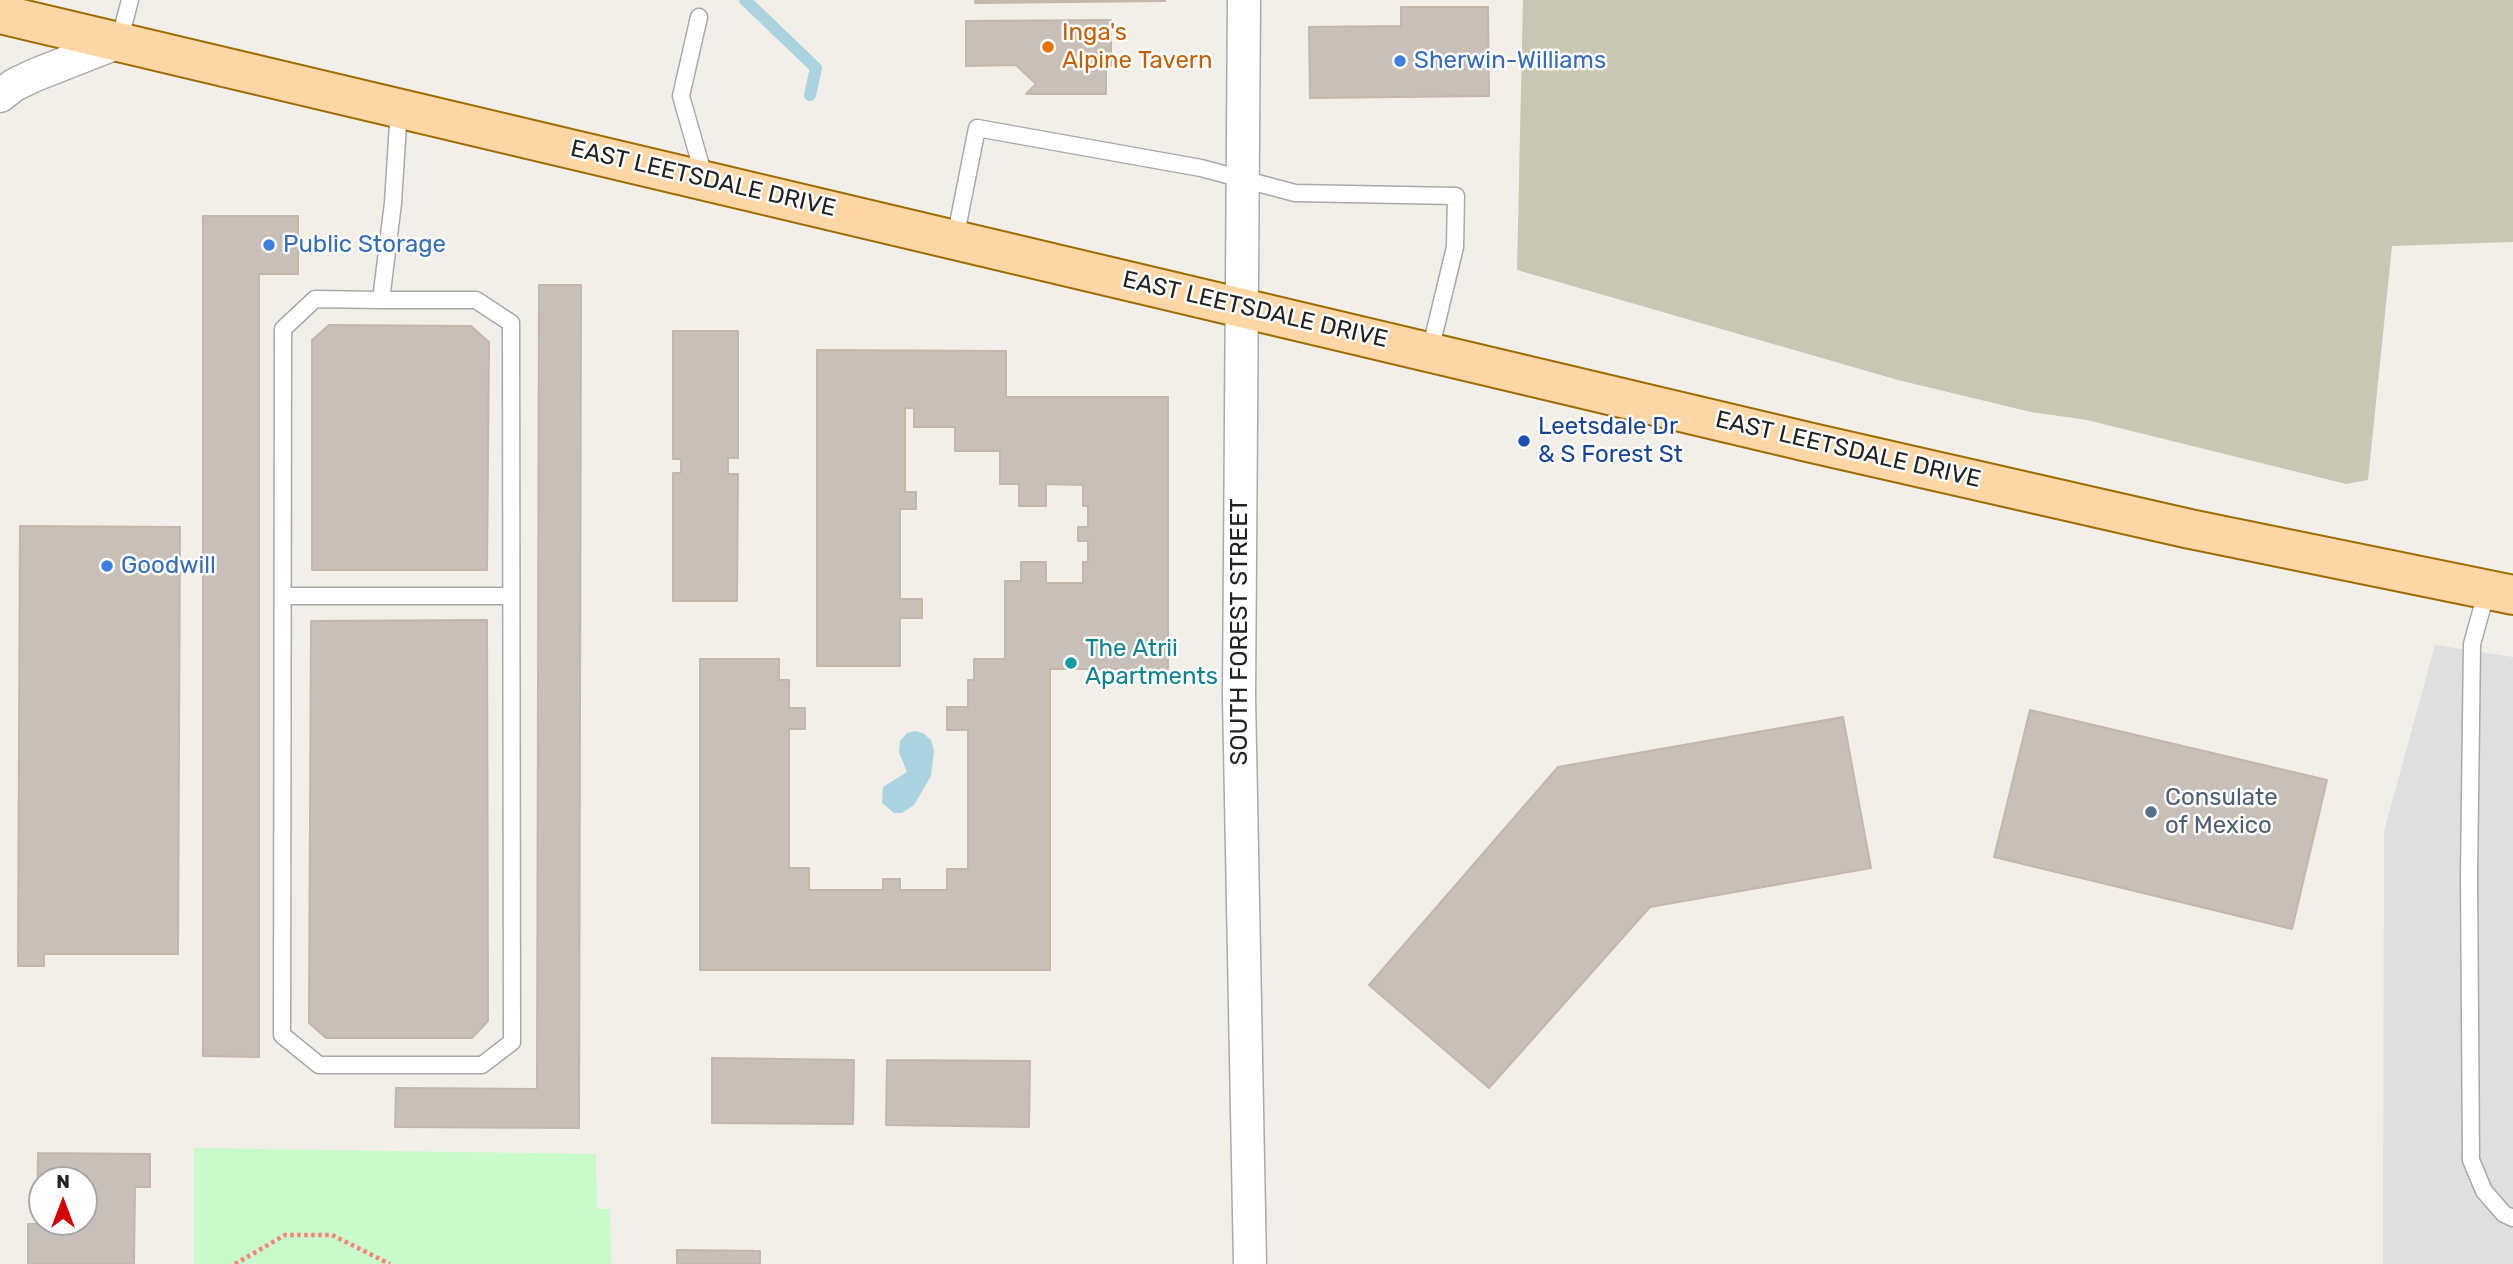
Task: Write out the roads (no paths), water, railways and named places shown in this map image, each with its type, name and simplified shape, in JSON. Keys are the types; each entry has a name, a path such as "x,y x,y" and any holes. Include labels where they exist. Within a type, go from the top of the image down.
{"main road":[{"name":"EAST LEETSDALE DRIVE","path":"0,14 1798,439 2190,529 2500,592"}],"street":[{"name":"SOUTH FOREST STREET","path":"1244,0 1238,696 1250,1264"},
{"path":"0,96 14,85 35,75 119,42"}],"lane":[{"path":"119,42 130,0"},
{"path":"699,17 681,96 705,180"},
{"path":"381,300 393,204 399,108"},
{"path":"955,239 977,128 1201,168 1295,193 1456,196 1455,247 1430,351"},
{"path":"315,299 381,300 476,300 511,323 512,1042 482,1065 319,1065 282,1035 284,329 315,299"},
{"path":"2500,592 2472,644 2469,875 2471,1160 2484,1191 2504,1214 2513,1218"},
{"path":"283,596 511,596"}],"water":[{"path":"907,733 923,733 931,740 934,751 931,776 914,805 902,813 894,813 882,803 883,787 907,772 899,752 900,741"}],"waterway":[{"path":"745,0 816,68 810,95"}],"place":[{"name":"Inga's Alpine Tavern","path":"1048,47"},
{"name":"Sherwin-Williams","path":"1400,61"},
{"name":"Public Storage","path":"269,245"},
{"name":"Leetsdale Dr & S Forest St","path":"1524,441"},
{"name":"Goodwill","path":"107,566"},
{"name":"The Atrii Apartments","path":"1071,663"},
{"name":"Consulate of Mexico","path":"2151,812"}]}
